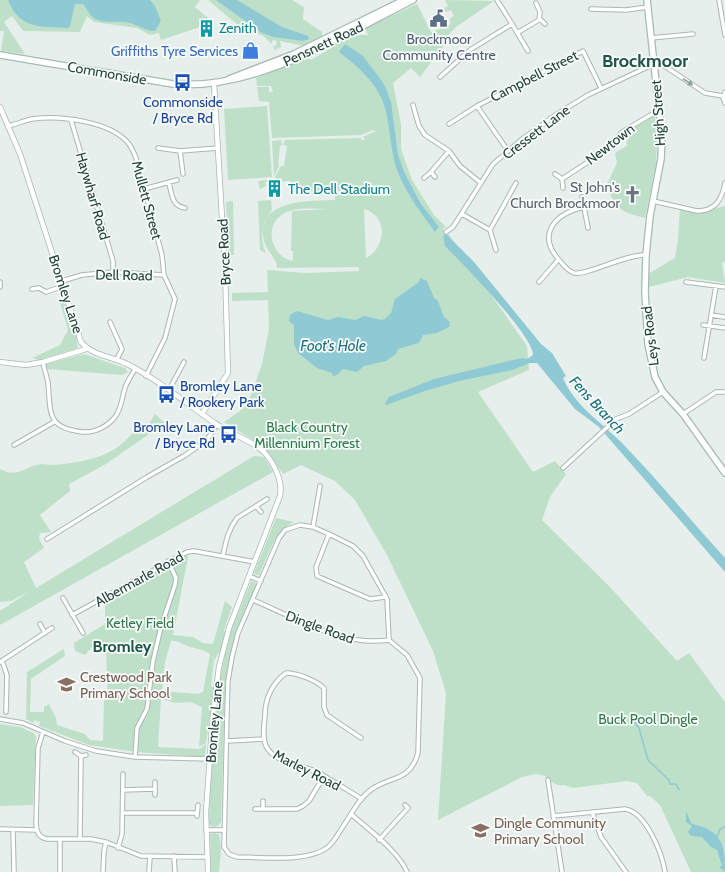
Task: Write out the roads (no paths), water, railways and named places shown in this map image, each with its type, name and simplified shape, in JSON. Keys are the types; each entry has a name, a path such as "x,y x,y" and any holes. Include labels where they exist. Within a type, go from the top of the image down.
{"main road":[{"name":"Pensnett Road","path":"229,80 234,76 294,54 404,0"},
{"name":"Pensnett Road","path":"214,82 239,79 302,55 413,0"},
{"name":"High Street","path":"647,0 662,137 661,159 653,201"},
{"name":"Commonside","path":"0,55 157,82 188,85 214,82"},
{"name":"Leys Road","path":"653,201 644,276 648,344 655,377 663,392 683,414 725,473"}],"street":[{"path":"497,0 528,51"},
{"path":"720,0 725,34"},
{"path":"536,3 540,12 540,19 545,24"},
{"path":"592,9 626,10 648,8"},
{"path":"517,33 540,19"},
{"path":"440,77 470,50 512,24"},
{"path":"651,38 693,34"},
{"name":"Campbell Street","path":"449,124 477,106 583,51 601,88"},
{"path":"654,64 663,65 705,93 724,94 725,103"},
{"name":"Cressett Lane","path":"446,232 453,227 462,214 493,164 508,151 556,114 601,88 654,64"},
{"name":"Bryce Road","path":"202,414 228,373 214,82"},
{"path":"413,105 419,126 425,135 449,151 460,166 481,183"},
{"path":"477,106 508,151"},
{"name":"Bromley Lane","path":"0,107 20,154 81,342 86,348 95,353 117,359 135,369 169,390 217,424 257,446 266,455 281,485 280,496 229,628 219,667 213,715 206,830 208,872"},
{"name":"Newtown","path":"562,179 611,146 622,132 659,110"},
{"name":"Mullett Street","path":"8,126 31,120 56,118 71,120 110,129 129,144 136,158 162,255 164,275 174,295 174,303 161,349 146,376"},
{"name":"Haywharf Road","path":"71,120 113,262 112,272"},
{"path":"158,148 180,151 218,148"},
{"path":"180,151 183,174"},
{"path":"424,178 449,151"},
{"path":"431,172 436,178"},
{"path":"555,174 562,179 563,188"},
{"path":"144,189 177,180"},
{"path":"169,183 174,203 178,207 185,208"},
{"path":"490,230 516,183"},
{"path":"653,201 696,211 703,211 717,204 720,200 725,183"},
{"path":"582,197 588,228"},
{"path":"584,208 570,210 559,218 549,230 550,247 558,260 567,269 579,274 631,256 646,255"},
{"path":"462,214 490,230 496,250"},
{"path":"539,282 558,260"},
{"name":"Dell Road","path":"62,281 82,275 112,272 164,275"},
{"path":"0,282 0,287"},
{"path":"686,282 725,286"},
{"path":"690,288 692,283"},
{"path":"32,289 39,288 46,292 63,286"},
{"path":"704,358 716,286"},
{"path":"711,315 724,317"},
{"path":"110,322 122,349 117,359"},
{"path":"703,325 725,328"},
{"path":"0,362 26,365 43,362 86,348"},
{"path":"43,362 48,382 49,412 54,422 68,430 85,432 100,429 116,416 120,408 125,386 135,369"},
{"path":"169,390 184,362"},
{"path":"563,468 616,419 629,414 663,392"},
{"path":"683,414 716,392 725,392"},
{"path":"14,445 54,422"},
{"path":"47,539 147,477 184,456 207,440 217,424"},
{"path":"320,486 313,527 353,546 363,556 385,597 389,615 389,640 407,655 420,678 418,753 416,758 404,774 396,779 373,788 362,799 351,814 380,840 397,858 407,872"},
{"path":"313,492 319,493"},
{"path":"223,556 229,530 238,518 267,499"},
{"path":"256,506 261,512"},
{"name":"Bromley Lane","path":"313,527 295,526 282,533 238,633 228,681 224,847 229,854 233,855 312,855 327,847 351,814"},
{"path":"329,534 316,567 317,576 370,599 385,597"},
{"name":"Albermarle Road","path":"72,615 137,580 168,561 187,552 194,551 255,562"},
{"path":"135,756 137,728 147,709 152,661 176,578 168,561"},
{"path":"249,576 262,581"},
{"path":"63,598 83,633"},
{"name":"Dingle Road","path":"253,600 334,634 361,642 389,640"},
{"path":"40,624 45,633"},
{"path":"6,712 7,675 1,662 52,628"},
{"name":"Marley Road","path":"361,738 327,715 324,710 324,690 322,686 298,675 286,673 279,679 269,694 265,706 264,739 269,751 278,757 324,776 362,799"},
{"path":"0,705 6,704"},
{"path":"0,719 23,724 65,741 96,750 135,756 210,759"},
{"path":"354,733 358,728"},
{"path":"43,732 38,748 37,830 42,838 80,838 106,842 141,856 207,857"},
{"path":"227,741 264,739"},
{"path":"75,752 81,756 86,755"},
{"path":"80,838 81,756"},
{"path":"118,848 122,834 124,813 123,774"},
{"path":"255,810 297,809 303,806 324,776"},
{"path":"548,780 562,872"},
{"path":"155,782 155,795"},
{"path":"123,790 154,788"},
{"path":"263,801 263,809"},
{"path":"124,813 197,814 198,805"},
{"path":"405,805 412,812"},
{"path":"380,840 408,808"},
{"path":"553,816 624,810 640,816 647,826 656,845 665,872"},
{"path":"592,812 598,831 626,872"},
{"path":"0,830 37,830"},
{"path":"13,830 14,872"},
{"path":"206,830 224,830"},
{"path":"60,839 60,872"},
{"path":"103,872 106,842"},
{"path":"149,872 150,856"},
{"path":"174,856 175,872"}],"water":[{"path":"8,0 150,0 155,6 161,21 155,31 152,31 125,22 101,21 92,17 83,4 75,4 70,26 68,28 40,26 25,22 18,17"},
{"path":"216,0 237,0 282,27 308,36 309,39 303,41 274,37 262,33"},
{"path":"345,44 363,56 384,84 391,102 398,155 405,174 421,204 439,227 435,232 412,200 398,173 395,164 387,116 380,96 363,72 339,52"},
{"path":"446,234 474,262 541,344 552,353 566,376 563,378 574,397 622,443 725,558 725,572 599,427 575,409 537,363 530,363 512,370 459,381 386,405 385,403 389,397 434,379 522,358 527,359 533,355 522,332 510,316 445,246 443,236"},
{"name":"Foot's Hole","path":"420,278 427,281 434,298 438,301 444,317 450,322 449,327 437,333 423,335 419,343 398,349 396,354 386,361 364,366 357,372 343,369 337,375 333,376 332,373 317,368 298,353 294,344 294,325 289,321 290,315 297,311 328,320 338,317 355,320 364,316 382,320 391,313 395,299 419,282"},
{"path":"686,811 691,823 707,829 714,833 718,838 723,848 725,872 719,867 722,866 717,850 711,847 702,837 691,836 688,832 692,826 686,822"}],"waterway":[{"path":"630,715 639,728 648,760 669,780 670,784 676,784 679,790"},
{"path":"717,837 720,829 725,827"}],"place":[{"name":"Brockmoor Community Centre","path":"439,19"},
{"name":"Zenith","path":"206,28"},
{"name":"Griffiths Tyre Services","path":"251,51"},
{"name":"Commonside / Bryce Rd","path":"183,82"},
{"name":"The Dell Stadium","path":"275,189"},
{"name":"St John's Church Brockmoor","path":"633,195"},
{"name":"Bromley Lane / Rookery Park","path":"167,394"},
{"name":"Bromley Lane / Bryce Rd","path":"228,435"},
{"name":"Crestwood Park Primary School","path":"67,685"},
{"name":"Dingle Community Primary School","path":"481,831"}],"district":[{"name":"Brockmoor","path":"645,61"},
{"name":"Bromley","path":"122,646"}],"water label":[{"name":"Fens Branch","path":"597,405"}],"park label":[{"name":"Black Country Millennium Forest","path":"307,436"},
{"name":"Ketley Field","path":"140,623"},
{"name":"Buck Pool Dingle","path":"648,719"}]}
